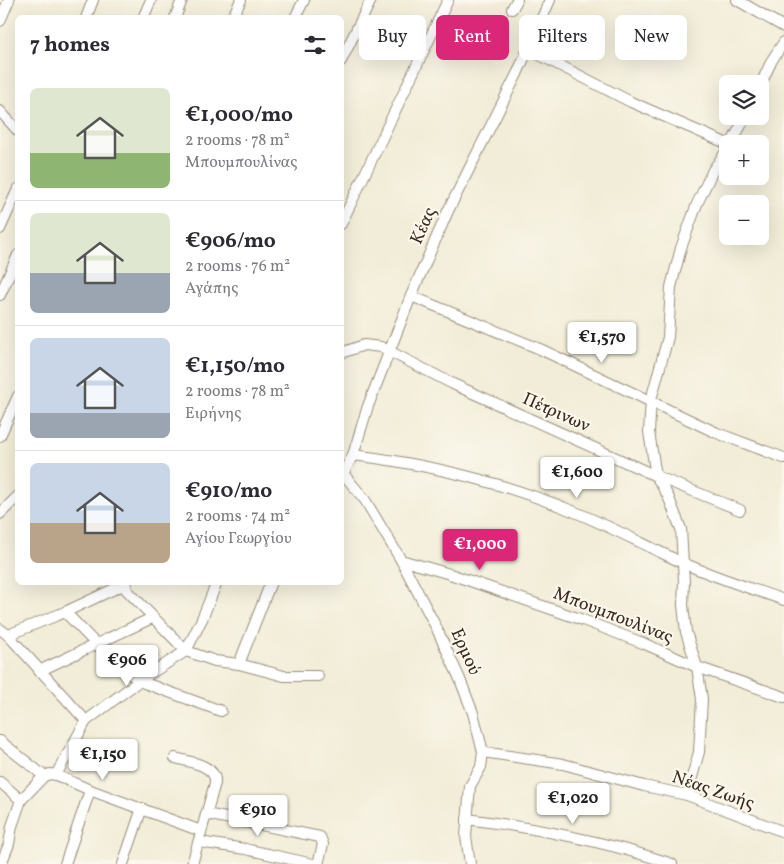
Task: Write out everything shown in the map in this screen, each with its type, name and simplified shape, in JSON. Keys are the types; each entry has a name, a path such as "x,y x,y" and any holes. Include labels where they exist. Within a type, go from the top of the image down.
{"street":[{"path":"0,20 9,0"},
{"path":"87,15 93,0"},
{"path":"144,15 150,0"},
{"path":"176,15 182,0"},
{"path":"234,15 241,0"},
{"path":"296,15 304,0"},
{"path":"344,55 371,0"},
{"path":"344,218 448,0"},
{"name":"Κέας","path":"543,15 550,0"},
{"path":"737,0 784,26"},
{"path":"765,75 784,42"},
{"name":"Κέας","path":"344,471 353,455 368,406 388,352 448,211 489,132 523,60"},
{"path":"549,60 631,102 719,140"},
{"path":"0,111 15,128"},
{"path":"687,795 699,752 702,699 697,667 686,632 683,605 681,529 668,496 656,476 649,432 651,400 668,337 671,287 681,248 697,204 719,162"},
{"path":"0,229 15,196"},
{"path":"0,295 15,262"},
{"path":"411,296 540,349 651,400 717,433 784,458"},
{"name":"Πέτρινων","path":"344,352 364,345 381,347 453,384 656,476 740,510"},
{"path":"0,436 15,403"},
{"path":"353,455 460,474 523,493 571,511 683,563 784,600"},
{"name":"Ερμού","path":"344,476 365,500 401,560 436,627 473,713 483,752"},
{"path":"0,514 15,499"},
{"name":"Μπουμπουλίνας","path":"401,560 450,574 582,620 697,667 784,697"},
{"path":"86,721 4,632 65,612 123,585"},
{"path":"126,585 152,618 186,651 215,661 239,664 284,676 318,676"},
{"path":"56,776 86,721 139,681 186,651 202,619 215,585"},
{"path":"239,664 270,585"},
{"path":"65,612 96,644 139,681 221,711"},
{"path":"39,670 152,618"},
{"path":"0,741 44,776"},
{"path":"470,864 466,836 470,786 481,767 483,752"},
{"name":"Νέας Ζωής","path":"483,752 563,764 644,786 687,795 784,832"},
{"path":"175,758 214,772 215,783 201,831 200,842 192,864"},
{"path":"1,864 9,844 12,826 21,800 46,774 56,776 201,831"},
{"path":"0,782 21,800"},
{"path":"65,864 90,790"},
{"path":"123,864 142,808"},
{"path":"206,814 320,837 323,842 318,864"},
{"path":"467,819 508,824 589,840 638,852 672,864"},
{"path":"0,825 12,826"},
{"path":"200,842 245,849 313,864"}]}
